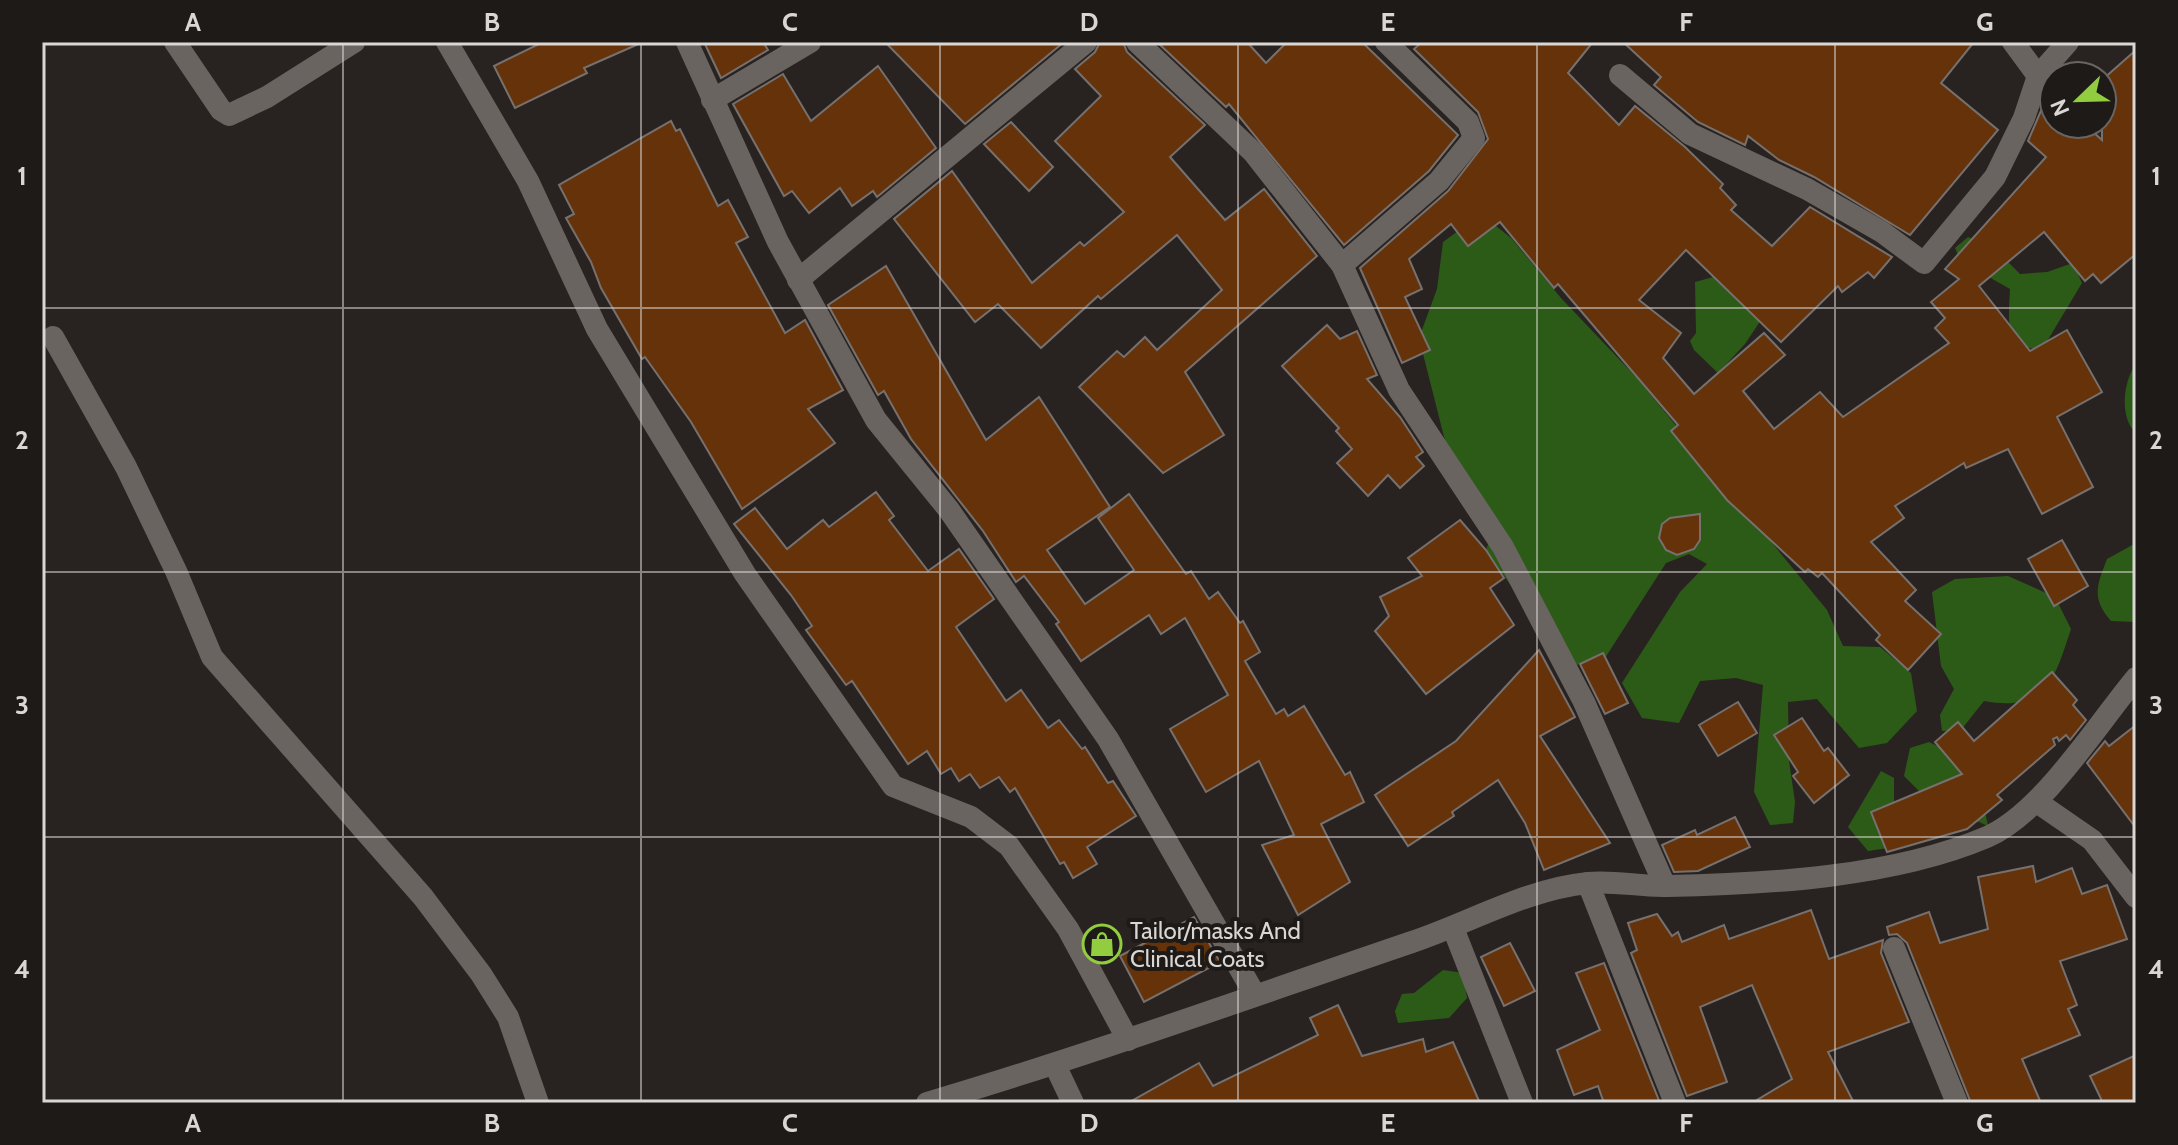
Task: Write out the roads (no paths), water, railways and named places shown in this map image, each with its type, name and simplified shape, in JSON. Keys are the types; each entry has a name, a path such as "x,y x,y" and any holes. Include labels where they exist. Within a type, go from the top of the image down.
{"street":[{"path":"175,42 221,110 229,115 267,97 354,42"},
{"path":"447,42 528,181 597,329 752,585 893,786 971,817 1009,846 1068,929 1128,1040"},
{"path":"687,42 798,280 876,420 949,510 1108,739 1255,995"},
{"path":"712,100 810,42"},
{"path":"798,280 1086,42"},
{"path":"1137,42 1253,152 1342,265 1399,390 1503,547 1584,702 1665,886"},
{"path":"1342,265 1439,181 1474,138 1468,122 1386,42"},
{"path":"1620,75 1690,134 1807,189 1882,232 1924,263 1995,177 2024,118 2038,76 2013,42"},
{"path":"2052,60 2068,42"},
{"path":"53,337 126,467 176,571 212,657 423,897 481,974 508,1017 538,1103"},
{"path":"927,1103 1055,1065 1453,928 1537,895 1588,883 1665,886 1796,879 1909,862 1989,836 2037,802 2136,678"},
{"path":"2037,802 2092,840 2136,897"},
{"path":"1588,883 1675,1103"},
{"path":"1453,928 1522,1103"},
{"path":"1894,948 1957,1103"},
{"path":"1055,1065 1073,1103"}],"place":[{"name":"Tailor/masks And Clinical Coats","path":"1102,944"}]}
